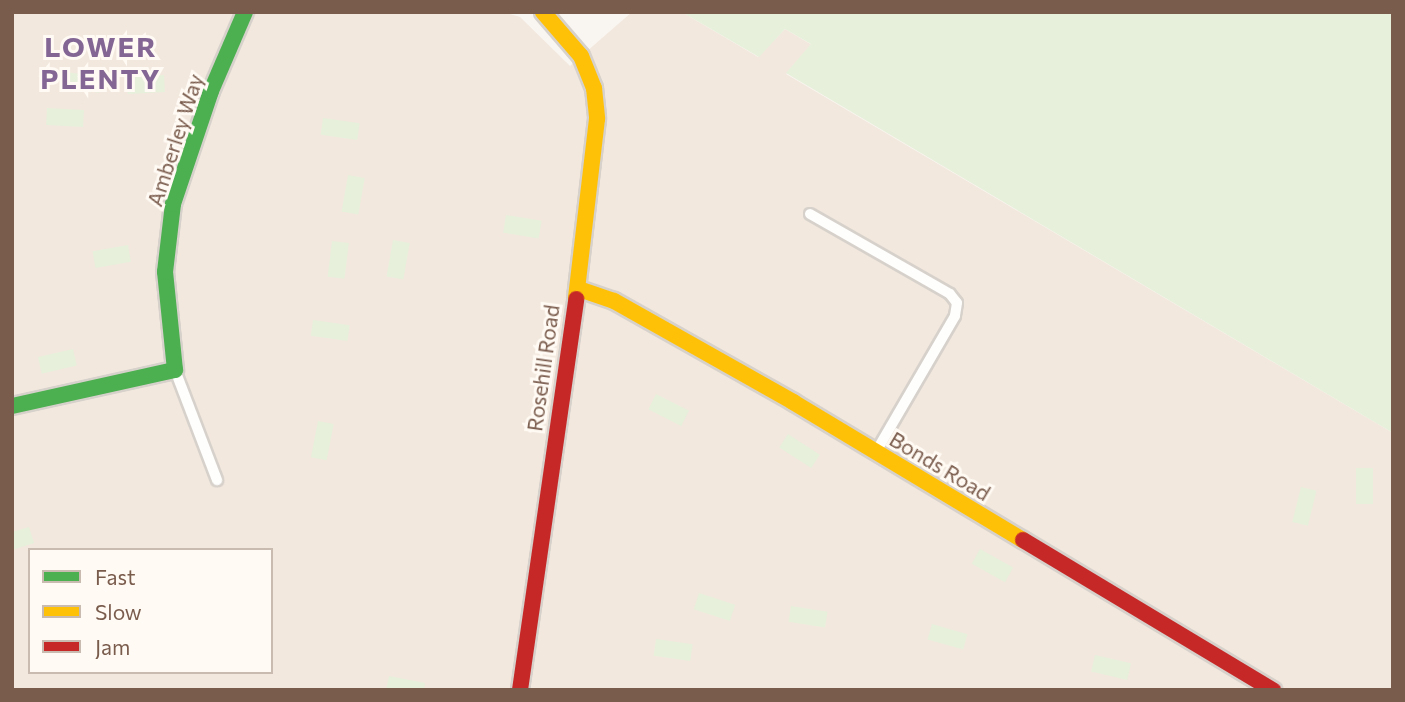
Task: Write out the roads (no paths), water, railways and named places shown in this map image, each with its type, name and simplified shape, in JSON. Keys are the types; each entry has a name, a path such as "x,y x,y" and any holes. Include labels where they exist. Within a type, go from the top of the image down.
{"street":[{"name":"Amberley Way","path":"175,370 165,272 173,204 211,91 245,12"},
{"name":"Rosehill Road","path":"520,690 571,315 579,289 597,119 594,88 581,56 542,12"},
{"path":"810,214 950,294 957,303 956,316 876,452"},
{"name":"Bonds Road","path":"579,289 614,301 876,452 1273,690"},
{"path":"12,406 175,370 217,480"}],"district":[{"name":"LOWER PLENTY","path":"101,62"}]}
